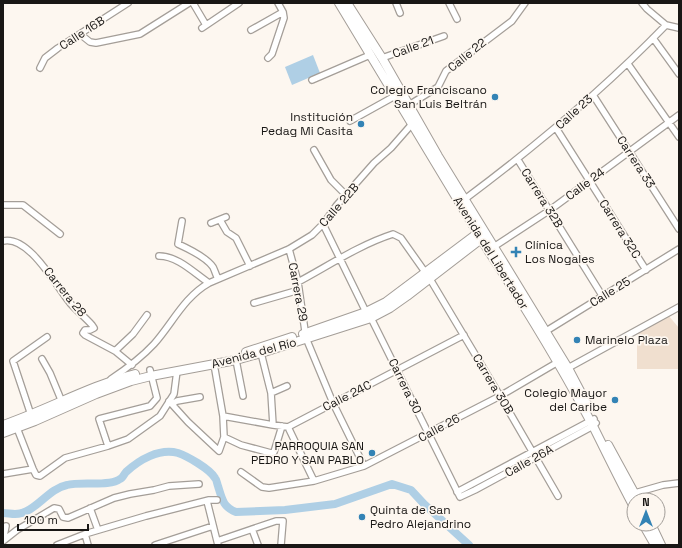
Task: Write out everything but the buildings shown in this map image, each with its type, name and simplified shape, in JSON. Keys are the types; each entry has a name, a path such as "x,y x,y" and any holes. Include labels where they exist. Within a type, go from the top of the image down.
{"main road":[{"name":"Avenida del Libertador","path":"339,3 412,124 544,333 568,368 627,492"},
{"name":"Avenida del Libertador","path":"347,3 382,58 438,156 466,199 482,234"},
{"name":"Avenida del Río","path":"3,425 88,394 131,381 150,373 177,371 236,360 261,353 369,315 386,302 428,276 482,234"},
{"name":"Avenida del Libertador","path":"544,333 558,362 634,492"},
{"name":"Avenida del Río","path":"88,394 102,385 246,352 306,336"},
{"name":"Avenida del Río","path":"3,433 17,428 65,403"},
{"path":"647,532 654,545"},
{"path":"655,532 661,545"}],"street":[{"name":"Calle 16B","path":"40,68 45,58 128,3"},
{"path":"80,34 90,42 96,43 140,34 188,3"},
{"path":"193,3 204,26 239,3"},
{"path":"268,58 272,54 284,18 283,12 278,3"},
{"path":"396,3 400,13"},
{"path":"449,3 457,20"},
{"name":"Calle 22","path":"409,105 438,87 446,71 512,21 525,3"},
{"path":"642,3 648,6 666,25 679,28"},
{"path":"251,30 283,12"},
{"name":"Calle 23","path":"466,199 518,160 556,128 628,64 666,25"},
{"name":"Calle 21","path":"382,58 444,36"},
{"path":"653,38 679,74"},
{"path":"312,80 370,54"},
{"path":"628,64 679,138"},
{"name":"Carrera 33","path":"593,95 679,229"},
{"path":"350,121 395,96"},
{"name":"Calle 24","path":"491,248 550,210 679,115"},
{"name":"Calle 22B","path":"102,385 132,365 153,344 190,296 198,289 289,249 312,235 374,163 391,148 412,124"},
{"name":"Carrera 32C","path":"556,128 646,270"},
{"path":"314,150 331,180 346,195"},
{"name":"Carrera 32B","path":"518,160 603,297"},
{"path":"3,205 23,205 60,234"},
{"path":"211,223 226,217"},
{"path":"220,220 227,232 236,238 250,266"},
{"path":"182,221 178,244 191,250 211,265 218,279"},
{"name":"Carrera 30","path":"323,224 339,259 369,315 459,494"},
{"name":"Carrera 30B","path":"339,259 393,234 401,238 428,276 464,335 558,496"},
{"name":"Carrera 28","path":"6,241 25,246 39,260 71,303 94,328 85,330 83,333 100,344 115,351"},
{"name":"Carrera 29","path":"289,249 298,282 306,336 332,403 364,466"},
{"name":"Calle 25","path":"544,333 679,249"},
{"path":"159,256 168,256 209,283"},
{"path":"298,282 339,259"},
{"path":"254,303 299,290"},
{"path":"568,368 679,307"},
{"path":"132,365 115,351 133,334 147,315"},
{"name":"Calle 24C","path":"285,427 397,371 464,335"},
{"path":"31,416 13,361 47,337"},
{"path":"261,353 271,393 272,425"},
{"path":"42,359 65,403"},
{"path":"236,360 243,396"},
{"name":"Calle 26","path":"242,472 262,487 269,488 314,481 364,466 500,396 558,362"},
{"path":"171,403 188,422 219,451 224,437 223,416 214,364"},
{"path":"17,428 33,469 36,475 40,476 65,458 128,439 160,416 171,403 174,394 177,371"},
{"path":"108,446 99,419 150,406 157,398 150,373"},
{"path":"271,393 287,386"},
{"path":"171,403 200,397"},
{"path":"223,416 285,427"},
{"name":"Calle 26A","path":"459,494 593,422"},
{"path":"224,437 240,445 271,453 274,452 285,427"},
{"path":"285,427 314,481"},
{"path":"3,474 33,469"},
{"path":"648,492 663,485 679,483"},
{"path":"3,541 17,530 54,508 59,510 63,517 66,518 114,498 169,486 199,484"},
{"path":"57,545 85,534 146,516 207,501 217,500"},
{"path":"207,501 218,543 252,529 276,521 283,521 280,545"},
{"path":"90,508 98,530"},
{"path":"3,541 5,525 17,530"},
{"path":"155,545 213,526"},
{"path":"252,529 258,545"},
{"path":"85,534 88,545"}],"shaded area":[{"path":"668,315 679,328 679,369 637,369 637,332"}],"water":[{"path":"313,55 320,73 292,85 285,67"}],"waterway":[{"path":"3,513 15,514 29,510 60,487 73,484 109,483 115,481 123,477 126,472 143,459 164,452 171,452 187,457 198,463 212,474 216,480 224,502 228,508 236,512 285,510 335,504 392,484 411,490 424,504 469,545"}],"place":[{"name":"Colegio Franciscano San Luis Beltrán","path":"495,97"},
{"name":"Institución Pedag Mi Casita","path":"361,124"},
{"name":"Clínica Los Nogales","path":"516,252"},
{"name":"Marinelo Plaza","path":"577,340"},
{"name":"Colegio Mayor del Caribe","path":"615,400"},
{"name":"PARROQUIA SAN PEDRO Y SAN PABLO","path":"372,453"},
{"name":"Quinta de San Pedro Alejandrino","path":"362,517"}]}
